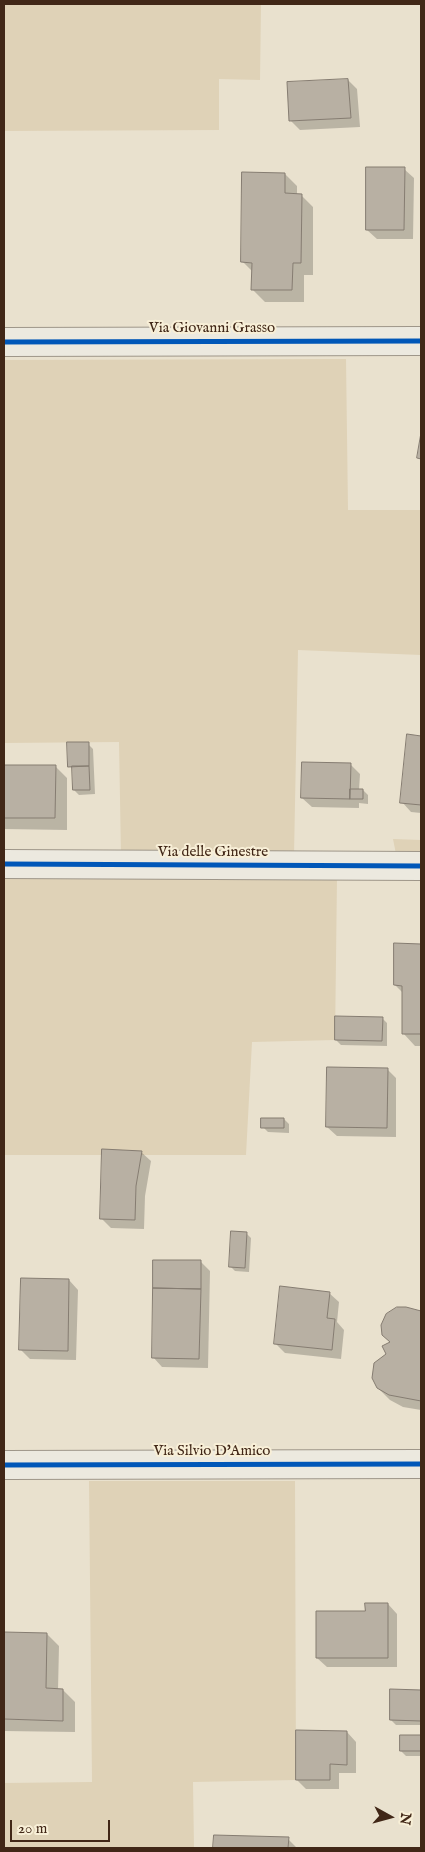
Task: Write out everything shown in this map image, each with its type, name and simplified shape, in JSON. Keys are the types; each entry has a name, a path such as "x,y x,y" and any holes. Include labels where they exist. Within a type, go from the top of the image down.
{"street":[{"name":"Via Giovanni Grasso","path":"4,342 421,341"},
{"name":"Via delle Ginestre","path":"4,864 421,866"},
{"name":"Via Silvio D'Amico","path":"4,1465 421,1464"}],"shaded area":[{"path":"4,4 261,4 260,80 219,79 219,130 4,131"},
{"path":"346,359 348,510 421,510 421,655 298,650 294,855 121,855 119,742 4,743 4,360"},
{"path":"393,839 421,840 421,854 396,854"},
{"path":"337,878 335,1040 252,1042 246,1155 4,1155 4,879"},
{"path":"89,1481 295,1481 296,1780 193,1782 194,1848 4,1848 4,1783 92,1782"}],"building":[{"path":"348,79 351,118 289,121 287,82"},
{"path":"366,167 405,167 404,230 366,230"},
{"path":"242,172 285,173 285,193 302,194 301,263 293,263 292,290 251,290 252,263 241,262"},
{"path":"421,433 421,459 417,458"},
{"path":"407,734 421,736 421,805 400,803"},
{"path":"67,742 89,742 89,766 68,767"},
{"path":"302,762 351,763 350,799 301,798"},
{"path":"4,765 56,765 55,818 4,818"},
{"path":"72,766 89,766 90,790 73,790"},
{"path":"350,789 363,789 363,799 350,799"},
{"path":"394,943 421,944 421,1034 402,1034 402,986 394,985"},
{"path":"335,1016 383,1017 382,1041 335,1040"},
{"path":"327,1067 388,1068 387,1128 326,1127"},
{"path":"261,1118 284,1118 284,1128 261,1128"},
{"path":"102,1149 142,1151 136,1186 135,1220 100,1219"},
{"path":"231,1231 247,1232 245,1268 229,1267"},
{"path":"153,1260 201,1260 201,1289 153,1288"},
{"path":"21,1278 69,1279 68,1351 19,1350"},
{"path":"280,1286 330,1292 327,1318 335,1319 332,1350 274,1344"},
{"path":"153,1288 201,1289 199,1359 152,1358"},
{"path":"397,1307 421,1311 421,1401 389,1395 377,1388 372,1378 374,1363 386,1354 382,1346 390,1342 382,1335 381,1325 386,1314"},
{"path":"365,1603 388,1603 388,1658 316,1658 316,1611 365,1611"},
{"path":"4,1632 47,1633 46,1688 63,1689 63,1721 4,1719"},
{"path":"390,1689 421,1690 421,1721 390,1720"},
{"path":"296,1730 347,1731 347,1765 330,1764 330,1780 296,1780"},
{"path":"400,1735 421,1735 421,1751 400,1751"},
{"path":"214,1835 289,1837 288,1848 213,1848"}],"cycle path":[{"path":"4,342 421,341"},
{"path":"4,864 421,866"},
{"path":"4,1465 421,1464"}]}
